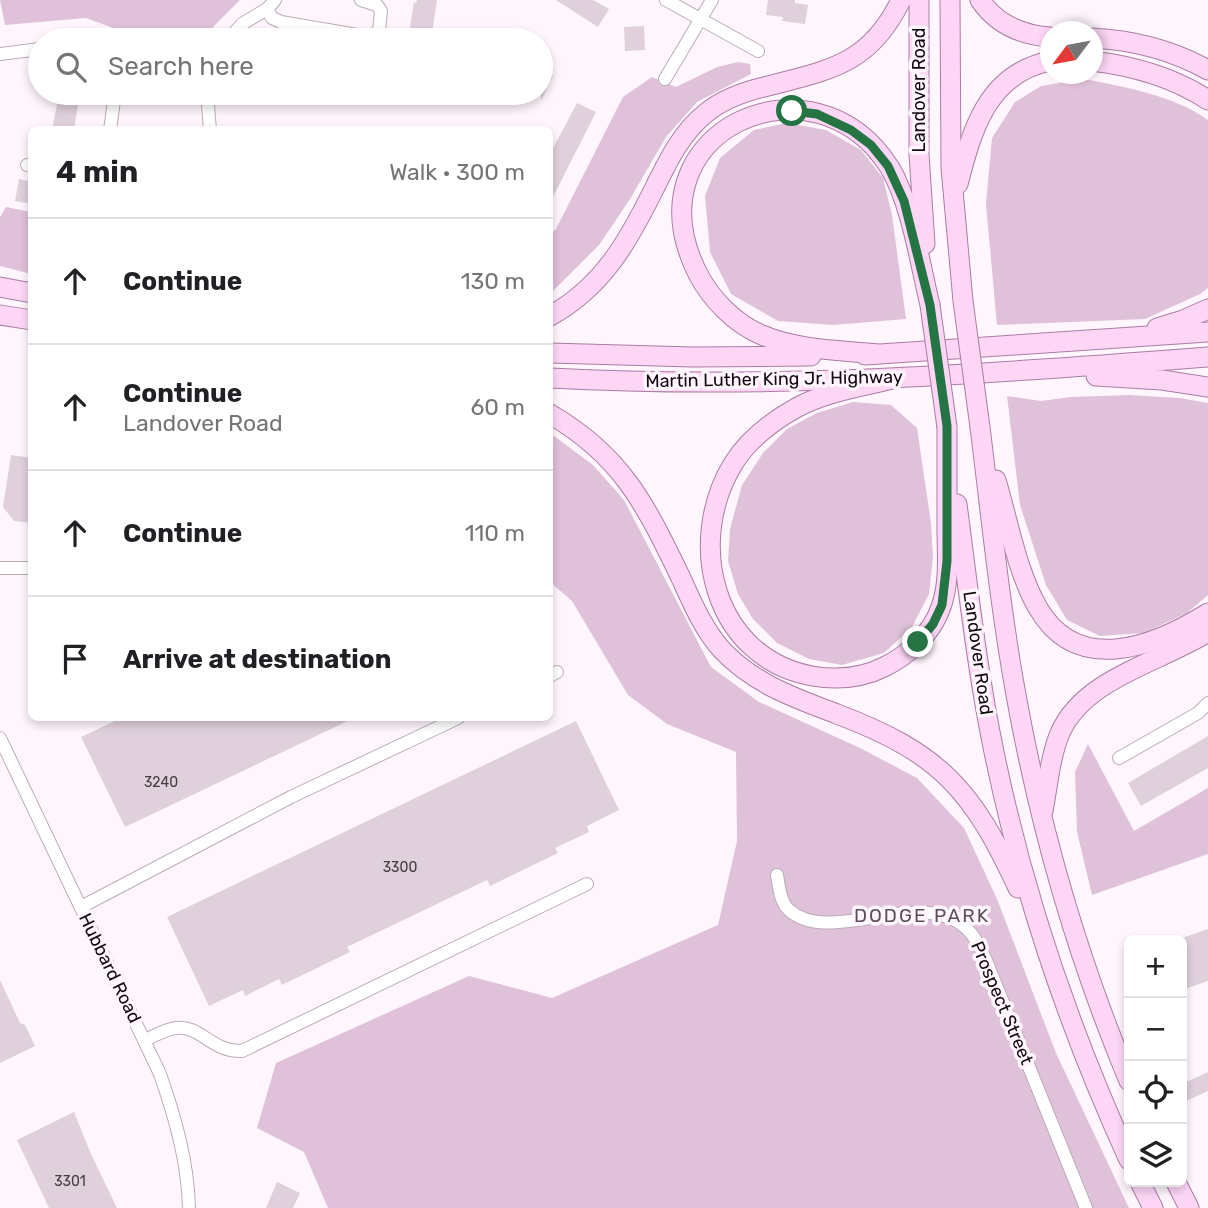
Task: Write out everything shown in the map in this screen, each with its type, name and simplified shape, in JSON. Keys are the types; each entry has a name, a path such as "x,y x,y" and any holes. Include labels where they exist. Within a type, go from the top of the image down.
{"main road":[{"path":"553,314 578,298 614,261 628,241 673,152 703,115 740,94 821,73 843,64 878,36 901,0"},
{"name":"Landover Road","path":"919,0 919,154 930,305 989,727 1016,845 1044,943 1082,1050 1124,1148"},
{"name":"Landover Road","path":"950,0 953,202 963,301 1015,691 1042,819 1082,955 1124,1068"},
{"path":"981,0 990,12 1006,25 1026,34 1040,36"},
{"path":"1103,40 1158,48 1208,70"},
{"path":"1103,63 1147,71 1186,87 1208,100"},
{"path":"953,202 973,130 995,94 1013,76 1040,65"},
{"path":"877,354 805,345 762,335 738,320 708,289 688,250 683,206 693,167 712,139 743,118 778,111 817,114 862,137 888,166 900,189 930,305"},
{"path":"0,287 28,292"},
{"path":"1100,341 1169,325 1208,309"},
{"path":"0,315 28,319"},
{"name":"Martin Luther King Jr. Highway","path":"553,353 692,357 877,354 1208,332"},
{"name":"Martin Luther King Jr. Highway","path":"553,378 706,382 892,379 1208,357"},
{"path":"1011,372 1136,378 1208,387"},
{"path":"892,379 822,396 795,409 748,444 724,480 712,523 711,569 723,608 737,631 756,650 778,664 802,674 842,678 867,674 889,665 910,650 925,634 942,605 947,575 947,426"},
{"path":"553,416 594,445 632,484 656,525 704,625 731,659 765,685 891,737 921,754 948,777 973,805 993,837 1044,943"},
{"path":"980,427 1026,579 1038,608 1054,628 1074,642 1086,646 1123,649 1163,638 1208,613"},
{"path":"1042,819 1057,742 1073,711 1109,682 1179,650 1208,632"},
{"path":"1142,1187 1153,1208"},
{"path":"1178,1187 1189,1208"}],"street":[{"path":"361,0 377,5 381,11 379,28"},
{"path":"666,0 758,51"},
{"path":"665,79 712,0"},
{"path":"238,28 271,5 272,18 316,28"},
{"path":"0,54 28,50"},
{"path":"111,126 114,105"},
{"path":"207,105 209,126"},
{"path":"0,568 28,568"},
{"path":"1119,758 1198,713 1208,703"},
{"path":"81,907 291,797 452,721"},
{"name":"Hubbard Road","path":"0,738 145,1040 171,1106 187,1168 189,1208"},
{"name":"Prospect Street","path":"777,875 784,903 789,911 811,920 846,921 893,914 930,913 949,918 968,929 985,958 1086,1208"},
{"path":"145,1040 178,1028 199,1033 219,1048 230,1052 249,1049 587,884"}],"shaded area":[{"path":"0,0 240,0 213,28 113,28 86,18 5,25"},
{"path":"738,62 750,64 751,74 697,102 666,137 599,245 553,291 553,232 623,97 652,77 676,87 717,67"},
{"path":"1103,83 1164,98 1208,120 1208,288 1145,319 997,325 986,204 992,138 1015,102 1041,86"},
{"path":"787,123 826,130 861,150 883,178 892,215 906,319 833,325 778,321 731,294 710,252 705,196 720,158 754,130"},
{"path":"6,207 28,211 28,273 0,266 0,217"},
{"path":"1129,395 1180,398 1208,403 1208,595 1187,613 1144,633 1100,636 1067,620 1046,585 1020,505 1007,396 1041,401"},
{"path":"853,402 891,405 917,428 931,523 933,558 929,594 912,627 884,653 842,665 809,659 777,643 753,619 738,594 728,561 730,529 742,485 763,453 787,429 817,413"},
{"path":"553,435 593,465 624,500 711,667 759,702 860,748 917,778 964,828 997,899 1056,1053 1129,1208 328,1208 304,1152 257,1128 276,1063 469,976 552,998 718,925 737,841 736,752 667,724 628,695 572,601 553,585"},
{"path":"1088,744 1134,831 1208,788 1208,854 1092,895 1077,832 1075,772"}],"building":[{"path":"417,0 437,0 433,28 410,28 414,2"},
{"path":"556,0 593,0 609,9 598,27"},
{"path":"768,0 795,0 795,3 808,5 805,24 782,21 783,17 766,15"},
{"path":"644,26 645,50 625,51 624,27"},
{"path":"577,103 596,112 553,197 553,148"},
{"path":"57,105 78,105 75,126 53,126"},
{"path":"19,179 28,181 28,203 15,201"},
{"path":"11,455 28,457 28,523 14,521 3,507"},
{"path":"115,721 348,721 125,827 81,737"},
{"path":"576,721 619,810 587,826 589,832 555,848 558,853 490,886 487,880 347,947 350,952 282,985 279,979 245,996 243,990 209,1006 167,917"},
{"path":"1208,736 1208,768 1141,806 1128,783"},
{"path":"1208,929 1208,981 1187,988 1187,936"},
{"path":"0,980 20,1023 25,1025 35,1046 0,1063"},
{"path":"1208,1072 1208,1091 1187,1101 1187,1082"},
{"path":"74,1112 117,1208 49,1208 17,1140"},
{"path":"277,1182 300,1193 293,1208 266,1208"}],"district":[{"name":"DODGE PARK","path":"922,915"}],"route":[{"path":"792,111 817,114 851,130 871,145 888,166 904,201 930,305 947,426 947,575 938,615 918,642"}]}
